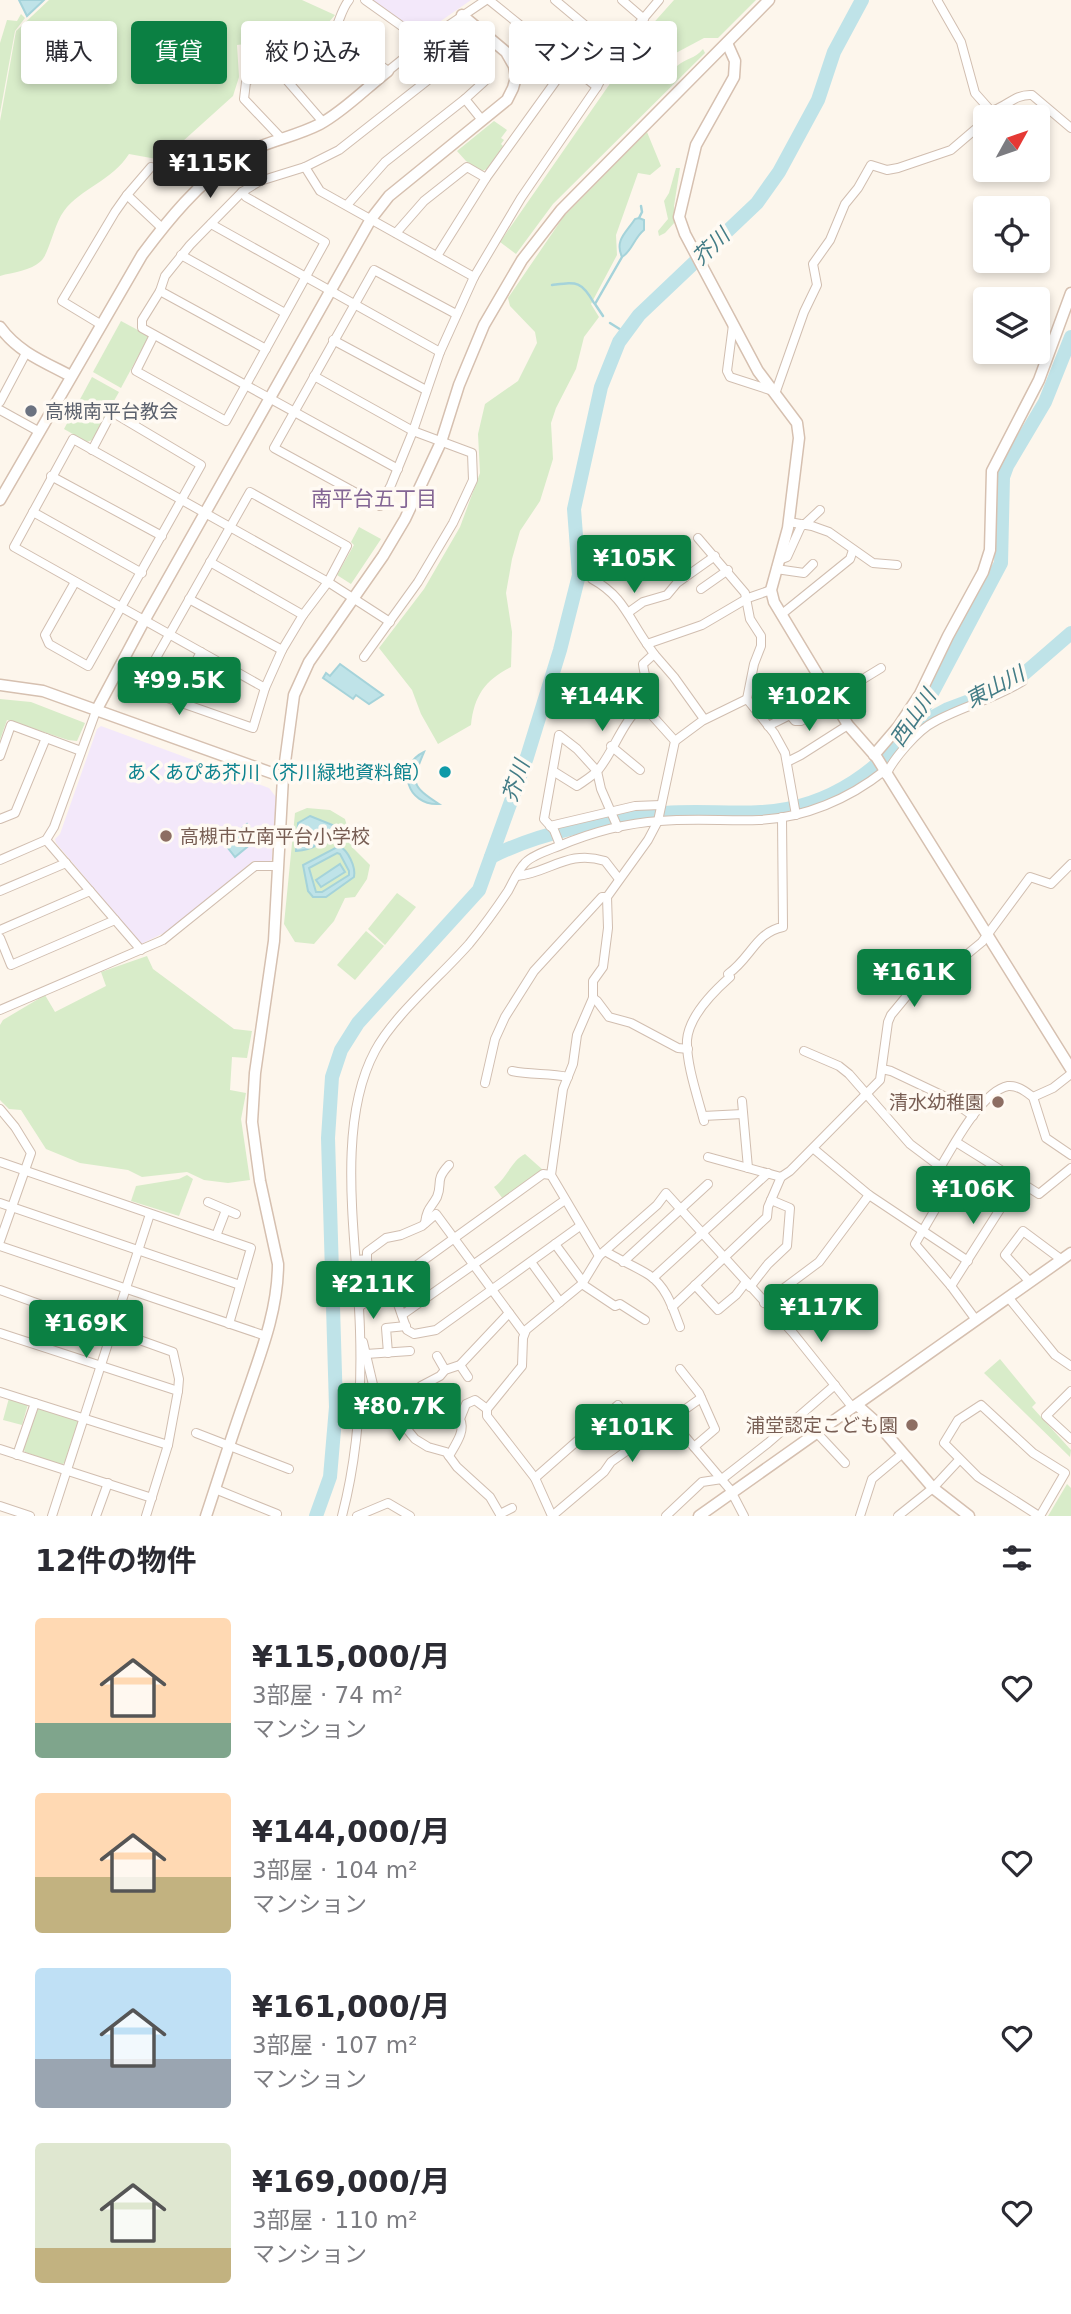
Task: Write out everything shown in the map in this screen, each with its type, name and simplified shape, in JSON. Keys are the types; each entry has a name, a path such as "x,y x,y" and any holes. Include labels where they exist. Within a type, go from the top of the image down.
{"street":[{"path":"339,21 341,10 349,0"},
{"path":"365,0 399,24"},
{"path":"454,21 488,0 514,21"},
{"path":"555,0 580,21"},
{"path":"622,0 644,19 659,0"},
{"path":"206,1516 266,1336 275,1301 278,1264 260,1181 252,1122 274,941 284,777 294,695 310,662 405,519 440,442 459,385 484,325 522,260 561,210 769,0"},
{"path":"937,0 961,42 975,93 982,105"},
{"path":"0,860 46,840 54,827 96,711 371,219 389,196 411,176 507,100 516,77 514,66 506,52 462,15"},
{"path":"727,43 735,61 734,77 696,145 679,217 685,234 758,371 797,423 799,438 789,522 771,590 782,614 848,725 875,757 1071,1072 1053,1088 1033,1097"},
{"path":"347,205 385,162 465,99 487,79 486,74 461,54 355,139 323,159 260,181 242,192 181,255 165,276 160,291 142,320 142,327 398,470"},
{"path":"0,500 100,324 142,255 162,228 216,172 254,148 323,122 399,62"},
{"path":"246,84 244,99 282,139"},
{"path":"290,84 323,122"},
{"path":"437,256 486,178 554,84"},
{"path":"592,84 597,88"},
{"path":"456,314 374,270 274,448 380,506 398,470 440,352 474,277 521,198 599,84"},
{"path":"1005,105 1015,97 1032,95 1044,105"},
{"path":"465,99 482,120"},
{"path":"1050,110 1071,128"},
{"path":"774,393 817,285 813,264 830,240 847,200 858,188 871,165 887,170 949,151 973,129"},
{"path":"100,324 62,301 108,223 151,167"},
{"path":"305,167 320,191 474,277"},
{"path":"396,233 424,201 467,167 486,178"},
{"path":"154,334 136,371 226,421 325,242 246,197 242,192"},
{"path":"128,195 162,228"},
{"path":"211,224 440,352"},
{"path":"181,255 285,313"},
{"path":"160,291 266,349"},
{"path":"875,757 920,694 983,572 990,550 992,471 1039,380 1071,293"},
{"path":"733,325 727,371 730,377 774,393"},
{"path":"0,327 10,341 26,353 71,376"},
{"path":"333,340 426,390"},
{"path":"0,402 26,353"},
{"path":"314,376 413,431 472,453 472,480 436,554 363,657"},
{"path":"0,410 38,431"},
{"path":"75,582 46,635 49,644 88,666 201,465 112,412 92,450"},
{"path":"265,688 13,547 73,439 230,525 354,597 390,622"},
{"path":"51,476 162,536"},
{"path":"250,492 347,546 328,582 303,615 282,650 265,688 253,728 139,688 230,525 250,492"},
{"path":"777,564 787,558 803,525 820,510"},
{"path":"33,512 142,573"},
{"path":"789,522 829,532 873,563 897,565"},
{"path":"698,538 728,570 748,598 750,619 762,641 747,699 779,742 787,762 795,813"},
{"path":"782,614 850,559 853,550"},
{"path":"629,612 643,603 667,595 677,583 715,556"},
{"path":"209,562 303,615"},
{"path":"777,564 803,573 813,564"},
{"path":"701,589 728,570"},
{"path":"592,579 611,591 629,612 654,654 704,719"},
{"path":"647,644 702,625 748,598 771,590"},
{"path":"189,599 282,650"},
{"path":"175,700 201,652"},
{"path":"654,654 643,664 650,684 648,711 675,741"},
{"path":"768,726 790,715 795,721 802,721 881,668"},
{"path":"371,1299 362,1259 351,1147 359,1092 368,1065 389,1030 491,917 526,861 559,843 617,827 658,819 760,820 782,817 850,794 885,773 892,762 931,723 1004,693 1023,681"},
{"path":"0,685 43,691 284,777"},
{"path":"553,771 577,786 597,771 638,707 651,698"},
{"path":"680,1327 663,1290 653,1278 602,1253 580,1226 551,1175 563,1089 573,1064 577,1035 593,998 592,987 603,967 608,928 607,897 648,840 658,819 675,741 704,719 747,699"},
{"path":"0,756 11,724 80,751"},
{"path":"787,762 848,725"},
{"path":"559,843 544,819 559,735 577,749 597,771 601,789 617,827"},
{"path":"0,819 15,813 46,738"},
{"path":"611,746 640,770"},
{"path":"552,828 635,806 661,805"},
{"path":"743,1114 703,1119 687,1038 693,1021 712,995 730,977 728,975 747,958 764,934 783,927 782,817"},
{"path":"46,840 141,950"},
{"path":"517,876 528,875 565,860 592,858 605,861 619,879"},
{"path":"0,891 66,863"},
{"path":"672,1307 767,1217 781,1177 814,1149 824,1135 880,1080 888,1022 891,1014 915,986 948,970 988,935 1030,877 1051,884 1071,864"},
{"path":"0,1010 141,950 175,932 256,866 279,866"},
{"path":"0,930 90,891"},
{"path":"485,1083 495,1039 505,1017 534,971 602,897 607,897"},
{"path":"0,938 11,965 115,919"},
{"path":"593,998 608,1017 631,1023 678,1048 688,1049"},
{"path":"804,1051 839,1066 910,1144 940,1168 1001,1207"},
{"path":"882,1069 901,1075 947,1098 973,1116"},
{"path":"512,1071 568,1077"},
{"path":"940,1168 973,1116 998,1091 1008,1086 1017,1087 1033,1097 1046,1138 1071,1155"},
{"path":"742,1101 748,1168"},
{"path":"0,1109 31,1153 0,1243 126,1290 266,1336"},
{"path":"0,1122 15,1127"},
{"path":"956,1142 1039,1194 1071,1168"},
{"path":"814,1149 869,1195 968,1261"},
{"path":"708,1157 781,1177"},
{"path":"0,1162 251,1248 229,1324"},
{"path":"425,1223 426,1214 437,1197 438,1180 449,1166"},
{"path":"653,1278 768,1173"},
{"path":"359,1307 543,1174 551,1175"},
{"path":"954,1177 915,1244 976,1320"},
{"path":"951,1286 1018,1181"},
{"path":"623,1262 708,1184"},
{"path":"524,1333 582,1283 602,1253 657,1205 666,1193 793,1333 835,1385 855,1406 876,1422 933,1488 969,1516"},
{"path":"764,1303 819,1262 869,1195"},
{"path":"402,1315 565,1200"},
{"path":"695,1285 718,1310 787,1246 790,1208 771,1200"},
{"path":"208,1202 236,1214"},
{"path":"0,1203 240,1285"},
{"path":"216,1236 226,1210"},
{"path":"52,1516 150,1214"},
{"path":"342,1516 357,1441 360,1405 359,1307 362,1259 386,1238 401,1235 436,1214 524,1333 522,1366 487,1409 486,1416 536,1478 552,1516 604,1472 611,1462 672,1421 702,1393"},
{"path":"391,1284 407,1330 414,1334 436,1330 580,1226"},
{"path":"699,1516 817,1433 1030,1282 1066,1256 1023,1231 1005,1255 1030,1282"},
{"path":"555,1244 582,1283 615,1306 620,1304 645,1320"},
{"path":"531,1262 560,1302"},
{"path":"0,1290 173,1352 179,1380 178,1391 168,1446 146,1516"},
{"path":"1008,1297 1055,1354 1071,1366"},
{"path":"421,1386 440,1376 445,1370 460,1365 509,1313"},
{"path":"388,1353 386,1328 406,1326"},
{"path":"360,1332 374,1390 415,1439 428,1447 446,1452 457,1467 491,1497 501,1515 512,1508"},
{"path":"0,1333 178,1391"},
{"path":"366,1354 410,1351"},
{"path":"437,1356 445,1370"},
{"path":"460,1365 468,1377"},
{"path":"680,1369 702,1393 715,1429 694,1447"},
{"path":"666,1516 702,1482 722,1479 835,1385"},
{"path":"1071,1391 1061,1404 1046,1416 1071,1439"},
{"path":"0,1392 168,1446"},
{"path":"449,1456 463,1425 460,1419 466,1404 475,1400 487,1409"},
{"path":"17,1455 35,1403"},
{"path":"536,1478 618,1405"},
{"path":"981,1405 1032,1453 1065,1473 1040,1516 997,1492 959,1460 944,1443 958,1420 981,1405"},
{"path":"672,1421 722,1479 744,1516"},
{"path":"196,1433 289,1469"},
{"path":"817,1433 845,1463"},
{"path":"0,1449 152,1498"},
{"path":"860,1516 872,1479 903,1453"},
{"path":"898,1516 933,1488 959,1460"},
{"path":"96,1516 107,1482"},
{"path":"215,1489 276,1514"},
{"path":"357,1516 388,1503 410,1516"},
{"path":"0,1506 30,1516"}],"shaded area":[{"path":"372,0 471,0 441,21 401,21"},
{"name":"高槻市立南平台小学校","path":"101,726 269,788 276,797 272,859 269,862 253,861 168,931 141,944 55,839 60,834 97,729"}],"green space":[{"path":"49,0 302,0 335,15 330,21 241,21 241,44 237,45 239,77 233,96 162,160 129,154 114,171 79,196 64,211 41,261 27,269 0,276 0,121 16,31 21,26 21,84 117,84 117,21 27,21"},
{"path":"674,0 756,0 718,38 704,38 677,52 677,21 655,21"},
{"path":"21,14 25,18 15,31 0,113 0,43 7,20 17,21"},
{"path":"703,49 705,53 677,81 677,66"},
{"path":"674,84 553,204 516,254 500,242 609,85"},
{"path":"494,121 507,130 501,138 504,140 501,144 503,146 487,169 482,171 466,161 457,151"},
{"path":"647,132 661,166 650,175 638,173 616,235 617,255 591,304 599,317 584,337 576,369 551,423 553,459 540,501 520,531 512,559 506,593 512,632 511,667 494,677 482,690 471,725 438,744 421,714 412,690 379,648 424,589 460,527 480,473 478,434 485,404 518,381 537,343 535,332 510,306 508,298 564,216"},
{"path":"676,168 680,168 674,206 675,222 659,236 658,231 668,219 664,201"},
{"path":"121,321 149,336 121,388 93,372"},
{"path":"92,377 119,392 92,440 87,442 64,429"},
{"path":"359,527 381,539 351,584 337,575 354,545 351,542"},
{"path":"0,699 31,702 85,723 77,741 7,720 0,740"},
{"path":"307,808 330,810 345,819 353,848 370,865 367,879 355,897 345,898 334,921 314,944 295,942 284,924 295,813"},
{"path":"397,893 416,907 385,945 368,929"},
{"path":"366,931 384,946 355,980 337,965"},
{"path":"147,956 153,969 234,1029 252,1031 247,1058 232,1057 230,1090 246,1093 241,1119 250,1180 228,1183 204,1180 187,1172 142,1177 128,1170 80,1163 46,1149 21,1110 9,1109 0,1100 0,1025 3,1020 45,995 55,1012 106,986 101,972"},
{"path":"525,1154 543,1170 503,1199 494,1187 516,1160"},
{"path":"187,1175 193,1179 179,1216 131,1201 136,1186 179,1179"},
{"path":"1000,1359 1036,1403 1032,1407 1071,1450 1070,1457 984,1373"},
{"path":"9,1398 28,1404 22,1425 3,1420"},
{"path":"39,1408 79,1421 66,1462 61,1465 25,1452 23,1448 35,1410"},
{"path":"1067,1484 1071,1488 1071,1516 1048,1516"}],"water":[{"path":"19,0 44,0 27,16"},
{"path":"635,219 644,220 644,230 622,257 620,241"},
{"path":"340,664 383,695 369,704 356,695 353,699 323,678 326,673 330,676"},
{"path":"424,752 417,770 416,782 422,792 439,804 419,799 409,784 410,766 415,758"},
{"path":"310,816 335,826 319,844 296,851 298,823"},
{"path":"247,824 258,838 235,857 224,843"},
{"path":"339,846 351,859 354,877 326,897 313,897 308,891 303,865","holes":["337,853 340,854 349,875 322,892 316,892 309,868"]},
{"path":"340,864 345,872 321,887 316,880"}],"waterway":[{"name":"芥川","path":"316,1516 330,1477 336,1407 328,1138 332,1077 341,1050 358,1023 479,890 527,757 560,650 579,575 574,509 601,387 619,342 639,315 757,203 779,172 818,100 834,52 862,0"},
{"path":"639,218 641,206"},
{"path":"603,316 595,304 622,257"},
{"path":"552,285 577,284 594,303"},
{"path":"610,323 626,333"},
{"name":"西山川","path":"491,857 553,834 622,818 677,812 761,812 810,803 854,782 891,751 922,712 1001,563 1003,477 1045,402 1071,337"},
{"name":"東山川","path":"913,728 948,709 996,691 1018,679 1071,633"}],"place":[{"name":"高槻南平台教会","path":"31,411"},
{"name":"あくあぴあ芥川（芥川緑地資料館）","path":"445,772"},
{"name":"高槻市立南平台小学校","path":"166,836"},
{"name":"清水幼稚園","path":"998,1102"},
{"name":"浦堂認定こども園","path":"912,1425"}],"district":[{"name":"南平台五丁目","path":"374,499"}]}
